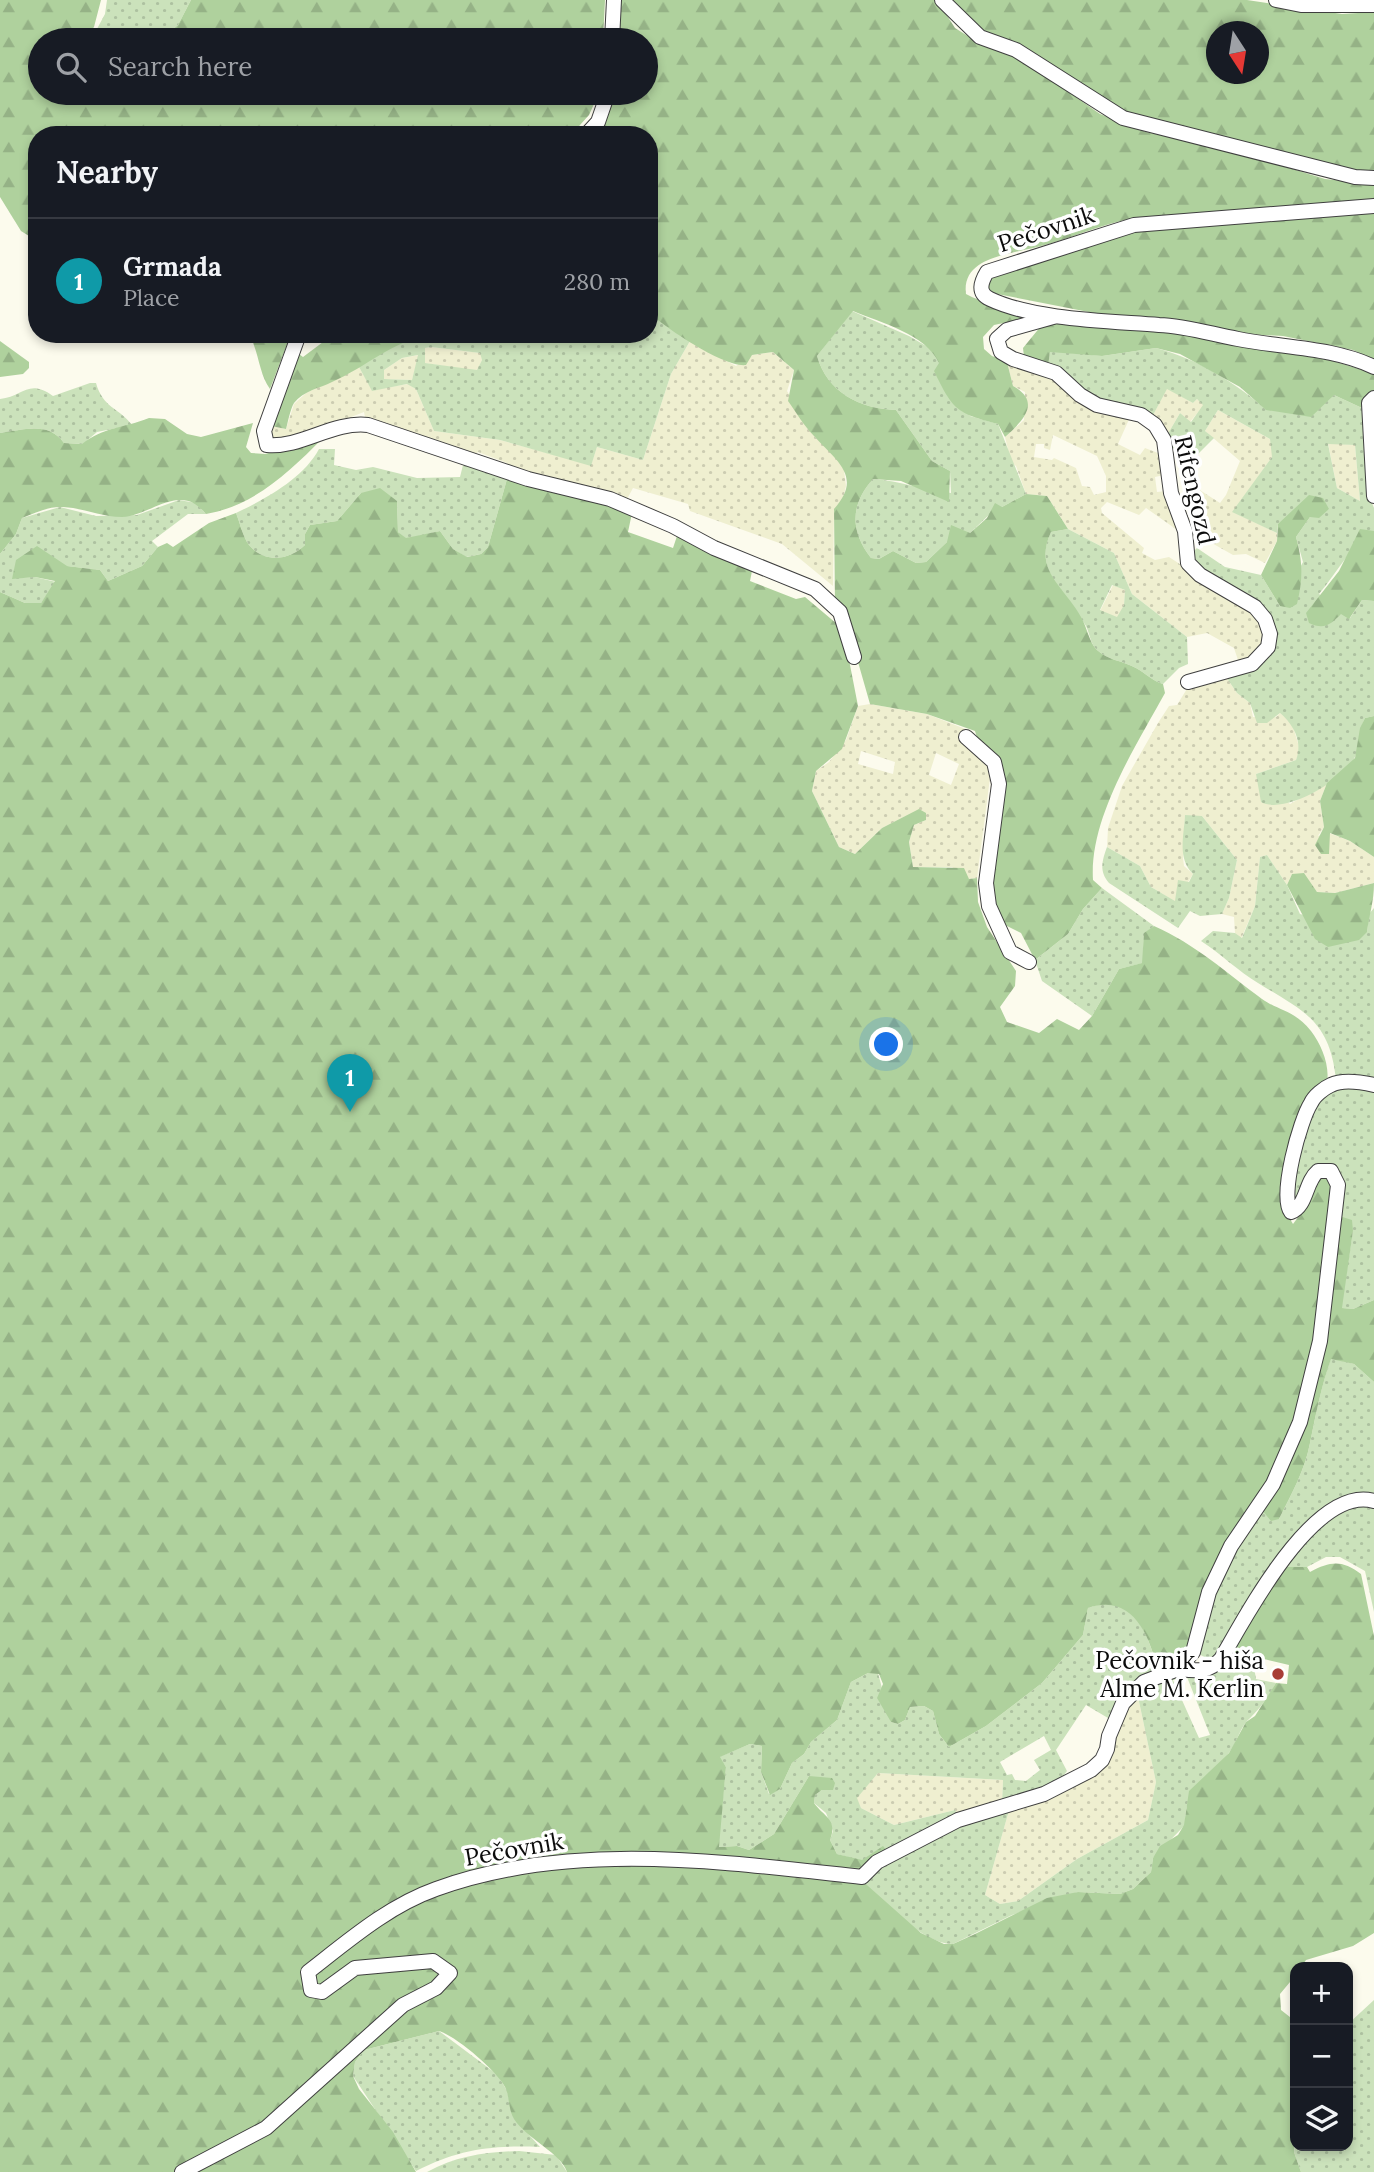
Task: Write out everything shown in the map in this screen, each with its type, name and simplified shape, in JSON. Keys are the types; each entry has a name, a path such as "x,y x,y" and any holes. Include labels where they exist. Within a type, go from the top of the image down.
{"street":[{"path":"613,28 614,0"},
{"path":"942,0 980,37 1016,50 1123,118 1343,174 1374,178"},
{"path":"1276,0 1301,5 1374,5"},
{"path":"594,126 604,105"},
{"name":"Pečovnik","path":"1374,205 1134,225 987,272 981,283 982,293 989,299 1058,315 1178,326 1240,340 1312,349 1374,368"},
{"name":"Rifengozd","path":"1058,315 1007,330 997,340 1001,352 1013,359 1056,373 1080,395 1097,405 1141,415 1155,425 1164,440 1168,455 1171,493 1185,531 1188,563 1208,581 1255,607 1265,619 1270,634 1268,647 1252,664 1188,682"},
{"path":"296,343 264,431 267,445 286,444 349,424 368,425 528,479 610,499 673,526 714,548 815,590 840,612 854,657"},
{"path":"1374,398 1369,403 1374,496"},
{"path":"966,737 994,762 999,784 986,883 989,906 1010,952 1029,962"},
{"name":"Pečovnik","path":"1178,1669 1193,1653 1209,1592 1231,1546 1273,1485 1300,1422 1320,1341 1338,1185 1331,1171 1318,1171 1311,1178 1296,1210 1288,1210 1287,1180 1307,1111 1313,1098 1331,1085 1351,1082 1374,1085"},
{"name":"Pečovnik","path":"182,2172 266,2127 403,2005 436,1988 450,1973 433,1961 355,1968 322,1992 311,1990 308,1972 372,1922 434,1889 475,1877 545,1863 620,1859 862,1877 877,1862 958,1820 1044,1794 1091,1770 1102,1760 1123,1703 1144,1682 1178,1669 1212,1669 1221,1659 1272,1572 1288,1551 1347,1502 1374,1501"}],"green space":[{"path":"0,0 101,0 93,28 28,28 28,105 594,105 579,126 28,126 28,235 21,231 0,197"},
{"path":"107,0 191,0 174,28 97,28 105,14"},
{"path":"191,0 605,0 604,28 174,28"},
{"path":"614,0 937,0 955,28 979,43 1017,56 1100,114 1146,132 1234,151 1325,179 1374,184 1374,202 1134,218 1002,255 979,265 971,272 966,294 1027,318 994,325 983,337 984,349 992,356 1007,362 1013,386 1027,398 1027,412 1005,437 998,424 973,417 957,408 934,371 939,363 933,353 913,337 889,325 853,311 817,356 828,379 837,389 858,402 896,410 932,461 950,471 949,502 901,481 873,479 860,499 856,518 859,538 871,558 879,559 893,551 916,563 926,562 947,542 951,525 970,533 987,518 995,503 1002,507 1026,494 1047,496 1068,529 1051,532 1046,546 1048,568 1081,617 1094,647 1106,656 1140,670 1163,684 1165,693 1128,759 1098,832 1093,880 1102,888 1083,909 1068,934 1035,960 1021,933 1003,924 990,906 998,756 978,741 975,731 927,714 870,704 848,627 835,606 834,509 843,497 846,478 837,461 807,428 788,401 794,370 773,352 752,355 746,365 724,360 681,337 658,319 658,126 593,126 603,105 658,105 658,28 613,28"},
{"path":"951,0 1247,0 1342,14 1374,12 1374,172 1350,173 1149,122 1103,103 1021,46 982,31"},
{"path":"1374,211 1374,360 1353,350 1283,336 1243,334 1177,319 1104,315 992,293 987,287 989,279 1094,242 1160,227 1221,220"},
{"path":"852,311 909,336 933,350 970,416 998,424 1026,494 991,513 970,533 947,542 926,562 916,563 893,551 879,559 871,558 856,528 860,499 873,479 951,493 950,471 932,461 896,410 870,406 847,396 837,389 822,369 817,356"},
{"path":"658,318 690,341 671,374 643,460 597,447 591,466 500,440 434,431 416,389 407,384 372,391 359,367 399,343 658,343","holes":["425,348 480,353 482,360 477,370 425,363","418,355 412,380 384,379 384,370 402,358"]},
{"path":"1059,322 1178,332 1297,352 1374,374 1374,390 1362,408 1334,395 1311,417 1266,410 1240,387 1180,354 1156,348 1102,356 1050,352 1048,366 1024,357 1023,348 1041,326"},
{"path":"0,341 29,362 29,368 23,374 0,377"},
{"path":"690,341 736,366 752,355 773,352 794,370 787,391 815,437 835,455 844,470 846,486 843,499 834,510 833,586 782,544 690,511 688,504 633,488 626,501 508,470 507,463 478,452 472,456 366,422 364,412 294,439 268,439 271,426 286,429 294,404 306,393 359,367 372,390 408,384 416,389 434,431 500,440 591,465 597,447 643,460 671,374"},
{"path":"253,343 288,343 270,389 263,377"},
{"path":"322,343 402,343 298,399 290,412 286,429 271,426 295,351 303,357"},
{"path":"425,348 481,353 482,360 477,371 424,363"},
{"path":"1156,348 1186,358 1215,373 1267,410 1334,395 1362,408 1370,438 1370,498 1374,508 1374,531 1352,550 1319,594 1350,618 1362,600 1374,601 1374,716 1365,718 1356,754 1348,768 1312,794 1284,804 1271,805 1261,802 1256,774 1296,760 1298,740 1293,728 1280,713 1267,723 1257,723 1250,703 1237,693 1224,674 1261,658 1270,618 1194,566 1190,555 1197,548 1225,567 1261,575 1280,606 1303,562 1296,537 1310,517 1329,509 1278,524 1277,533 1232,512 1272,457 1270,439 1218,410 1205,431 1214,438 1190,462 1183,461 1166,437 1180,413 1191,422 1203,405 1197,399 1193,403 1167,389 1152,417 1098,400 1048,366 1050,351 1102,356","holes":["1328,444 1355,445 1360,501 1337,488"]},
{"path":"419,355 412,380 384,379 384,370 402,358"},
{"path":"1007,362 1053,375 1131,415 1118,444 1140,455 1145,448 1163,455 1164,475 1155,477 1157,492 1166,491 1180,532 1146,508 1139,515 1107,502 1101,508 1102,513 1144,548 1142,553 1155,560 1169,557 1254,612 1264,624 1262,649 1248,660 1238,660 1234,648 1207,633 1187,637 1132,594 1114,553 1068,529 1047,496 1026,494 1016,466 1011,462 1005,437 1024,420 1025,392 1013,386","holes":["1053,435 1097,456 1106,476 1106,492 1094,495 1090,487 1082,486 1076,468 1054,458 1034,457 1036,444 1044,444 1044,448 1050,450"]},
{"path":"96,383 107,403 132,425 97,432 83,444 64,443 58,436 43,429 0,433 0,399 31,389 53,396"},
{"path":"1167,388 1193,403 1197,399 1204,405 1190,422 1180,413 1166,437 1152,417"},
{"path":"1218,410 1270,439 1272,457 1233,512 1277,533 1277,541 1265,563 1246,554 1233,555 1210,542 1204,536 1196,504 1179,498 1188,486 1192,485 1220,503 1226,495 1240,461 1205,431"},
{"path":"149,418 165,419 187,434 201,437 253,423 246,447 251,453 265,454 322,439 270,486 240,504 206,514 187,500 171,501 122,517 63,507 42,510 22,518 16,534 0,554 0,433 43,429 58,436 64,443 82,444 106,431"},
{"path":"1328,443 1355,445 1360,501 1337,488"},
{"path":"319,449 335,449 334,465 356,470 373,467 417,478 460,477 463,465 507,479 488,547 481,554 466,557 453,549 440,531 406,539 398,532 397,501 361,493 337,521 310,525 305,534 305,545 292,554 277,558 255,551 243,534 236,513 271,495 293,479"},
{"path":"507,479 591,498 632,513 628,532 673,548 677,536 753,566 750,581 796,599 805,597 843,629 858,706 842,749 816,771 812,791 839,847 855,854 882,828 919,809 926,813 926,820 914,825 909,842 913,867 964,868 969,879 977,878 978,902 987,927 1016,971 1015,986 1000,1007 1007,1022 1039,1033 1057,1019 1079,1030 1092,1016 1119,969 1142,963 1144,933 1154,926 1197,950 1262,999 1299,1019 1318,1042 1326,1062 1327,1082 1305,1100 1284,1209 1293,1224 1305,1208 1315,1177 1324,1173 1332,1184 1317,1336 1297,1422 1248,1520 1185,1658 1158,1671 1149,1643 1136,1620 1116,1606 1088,1608 1083,1635 1042,1683 986,1726 949,1747 939,1734 933,1711 924,1706 910,1707 905,1720 898,1724 891,1722 877,1698 883,1684 879,1674 868,1673 851,1682 837,1720 792,1763 780,1789 770,1795 761,1772 762,1746 750,1744 720,1757 726,1767 719,1847 737,1846 749,1850 774,1834 809,1776 832,1778 835,1783 833,1790 822,1790 815,1795 814,1803 831,1823 830,1840 837,1854 862,1860 883,1846 889,1853 859,1878 921,1933 944,1944 953,1944 1047,1898 1078,1892 1120,1894 1133,1889 1151,1872 1153,1858 1160,1846 1178,1835 1184,1825 1189,1791 1229,1753 1246,1722 1255,1716 1276,1683 1287,1684 1289,1665 1256,1657 1254,1667 1232,1663 1234,1645 1279,1567 1307,1567 1310,1572 1324,1566 1342,1564 1361,1574 1374,1636 1374,1933 1353,1946 1305,1962 1290,1962 1290,1982 1280,1994 1281,2010 1290,2017 1290,2151 1294,2151 1301,2172 567,2172 558,2159 514,2119 505,2087 494,2072 465,2047 439,2031 364,2050 355,2062 353,2076 359,2089 393,2132 416,2172 0,2172 0,592 25,603 41,603 55,581 35,577 12,579 16,560 37,546 67,566 100,570 108,581 142,566 158,547 167,543 173,547 209,523 236,513 247,542 255,551 270,557 285,557 305,545 305,534 310,525 337,521 361,493 380,488 397,501 398,532 406,538 440,531 453,549 467,557 481,554 488,547"},
{"path":"1309,495 1323,498 1329,509 1319,518 1310,517 1296,537 1301,571 1297,604 1290,608 1280,606 1261,575 1277,541 1278,524"},
{"path":"179,500 196,503 206,514 188,514 152,541 158,547 142,566 108,581 100,570 67,566 12,578 35,577 56,582 41,603 25,603 0,592 0,554 16,534 22,518 60,507 96,516 137,515"},
{"path":"1068,529 1114,553 1132,594 1187,637 1188,664 1179,668 1163,684 1097,650 1079,614 1049,570 1046,546 1051,532","holes":["1112,585 1125,590 1124,605 1117,617 1100,610"]},
{"path":"1360,529 1374,531 1374,601 1362,600 1349,619 1341,614 1326,625 1309,623 1306,613 1339,571"},
{"path":"1113,585 1125,590 1124,605 1118,618 1100,611"},
{"path":"1224,674 1237,693 1250,703 1253,717 1276,717 1280,713 1292,723 1300,750 1296,760 1256,774 1290,804 1327,783 1320,801 1324,827 1318,836 1329,833 1350,841 1374,857 1374,883 1335,893 1317,892 1307,881 1292,874 1287,885 1267,855 1260,857 1255,906 1241,939 1235,933 1234,917 1222,914 1229,898 1237,860 1202,816 1185,816 1184,866 1193,874 1176,902 1151,887 1140,866 1107,847 1108,828 1122,786 1169,706 1177,705 1193,679"},
{"path":"870,704 927,714 968,730 986,754 990,778 977,878 969,879 952,867 913,867 909,842 914,825 926,820 906,816 882,828 855,854 839,847 812,791 816,771 829,762 846,740 858,706","holes":["861,751 895,762 893,774 858,764","936,753 959,764 951,785 929,775"]},
{"path":"1374,716 1374,857 1350,841 1330,833 1329,854 1321,854 1315,845 1324,827 1320,801 1327,783 1355,758 1360,728 1365,718"},
{"path":"1185,815 1202,816 1237,860 1229,898 1222,914 1200,916 1190,911 1178,928 1109,883 1102,866 1107,847 1140,866 1151,887 1175,901 1178,880 1189,882 1193,874 1183,854"},
{"path":"1267,855 1287,885 1300,914 1367,932 1369,914 1374,908 1374,1083 1336,1080 1328,1043 1312,1020 1201,941 1213,931 1235,933 1242,938 1255,906 1260,857"},
{"path":"1304,873 1317,892 1335,893 1374,883 1367,932 1359,940 1328,947 1315,939 1287,885 1292,874"},
{"path":"1102,888 1154,926 1144,934 1143,963 1119,969 1092,1016 1042,981 1035,960 1068,934 1083,909"},
{"path":"1342,1085 1374,1089 1374,1300 1353,1309 1341,1308 1353,1231 1294,1203 1291,1183 1315,1102"},
{"path":"1336,1215 1352,1220 1353,1231 1342,1308 1353,1309 1374,1300 1374,1382 1354,1364 1331,1359 1301,1473 1279,1519 1271,1521 1262,1510 1302,1428"},
{"path":"1331,1358 1354,1364 1374,1382 1374,1497 1350,1498 1284,1551 1213,1662 1199,1654 1207,1613 1230,1561 1262,1510 1279,1519 1288,1501 1308,1453"},
{"path":"1374,1503 1374,1612 1365,1571 1340,1557 1326,1557 1307,1567 1279,1567 1337,1511"},
{"path":"1106,1602 1123,1606 1130,1611 1146,1635 1158,1671 1119,1701 1108,1718 1086,1705 1056,1750 1067,1771 1057,1784 1002,1803 1003,1780 878,1773 857,1798 861,1808 894,1825 955,1810 958,1816 889,1853 883,1847 862,1861 837,1854 830,1840 833,1831 826,1813 814,1803 815,1795 822,1790 833,1790 809,1776 774,1834 749,1850 737,1846 718,1847 726,1767 719,1757 750,1744 762,1746 761,1772 769,1794 780,1789 792,1763 837,1720 851,1682 868,1673 878,1673 891,1722 898,1724 905,1720 910,1707 924,1706 933,1711 939,1734 949,1747 986,1726 1042,1683 1083,1635 1088,1608","holes":["1044,1736 1051,1750 1034,1760 1040,1770 1026,1781 1015,1780 1012,1774 1007,1775 1000,1762"]},
{"path":"1232,1663 1254,1667 1256,1679 1276,1683 1263,1704 1244,1725 1228,1754 1193,1791 1186,1811 1185,1825 1153,1858 1151,1872 1133,1889 1120,1894 1078,1892 1012,1915 953,1944 941,1942 916,1929 858,1878 955,1824 1010,1807 985,1895 1000,1904 1018,1901 1077,1859 1148,1820 1156,1782 1137,1692 1163,1676 1215,1670 1225,1672 1231,1668","holes":["1187,1677 1210,1735 1199,1738 1173,1680"]},
{"path":"1137,1692 1156,1782 1148,1820 1077,1859 1018,1901 1000,1904 985,1895 1010,1807 1079,1781 1110,1739"},
{"path":"878,1773 1003,1780 1002,1803 958,1816 955,1810 894,1825 861,1808 856,1798"},
{"path":"1374,2000 1374,2172 1301,2172 1294,2151 1353,2151 1353,2019"},
{"path":"439,2031 498,2075 507,2091 514,2118 540,2147 476,2150 461,2153 416,2171 353,2076 355,2062 364,2050"},
{"path":"519,2151 556,2155 567,2172 427,2172 472,2156"}],"place":[{"name":"Grmada","path":"350,1112"},
{"name":"Pečovnik - hiša Alme M. Kerlin","path":"1278,1674"}]}
